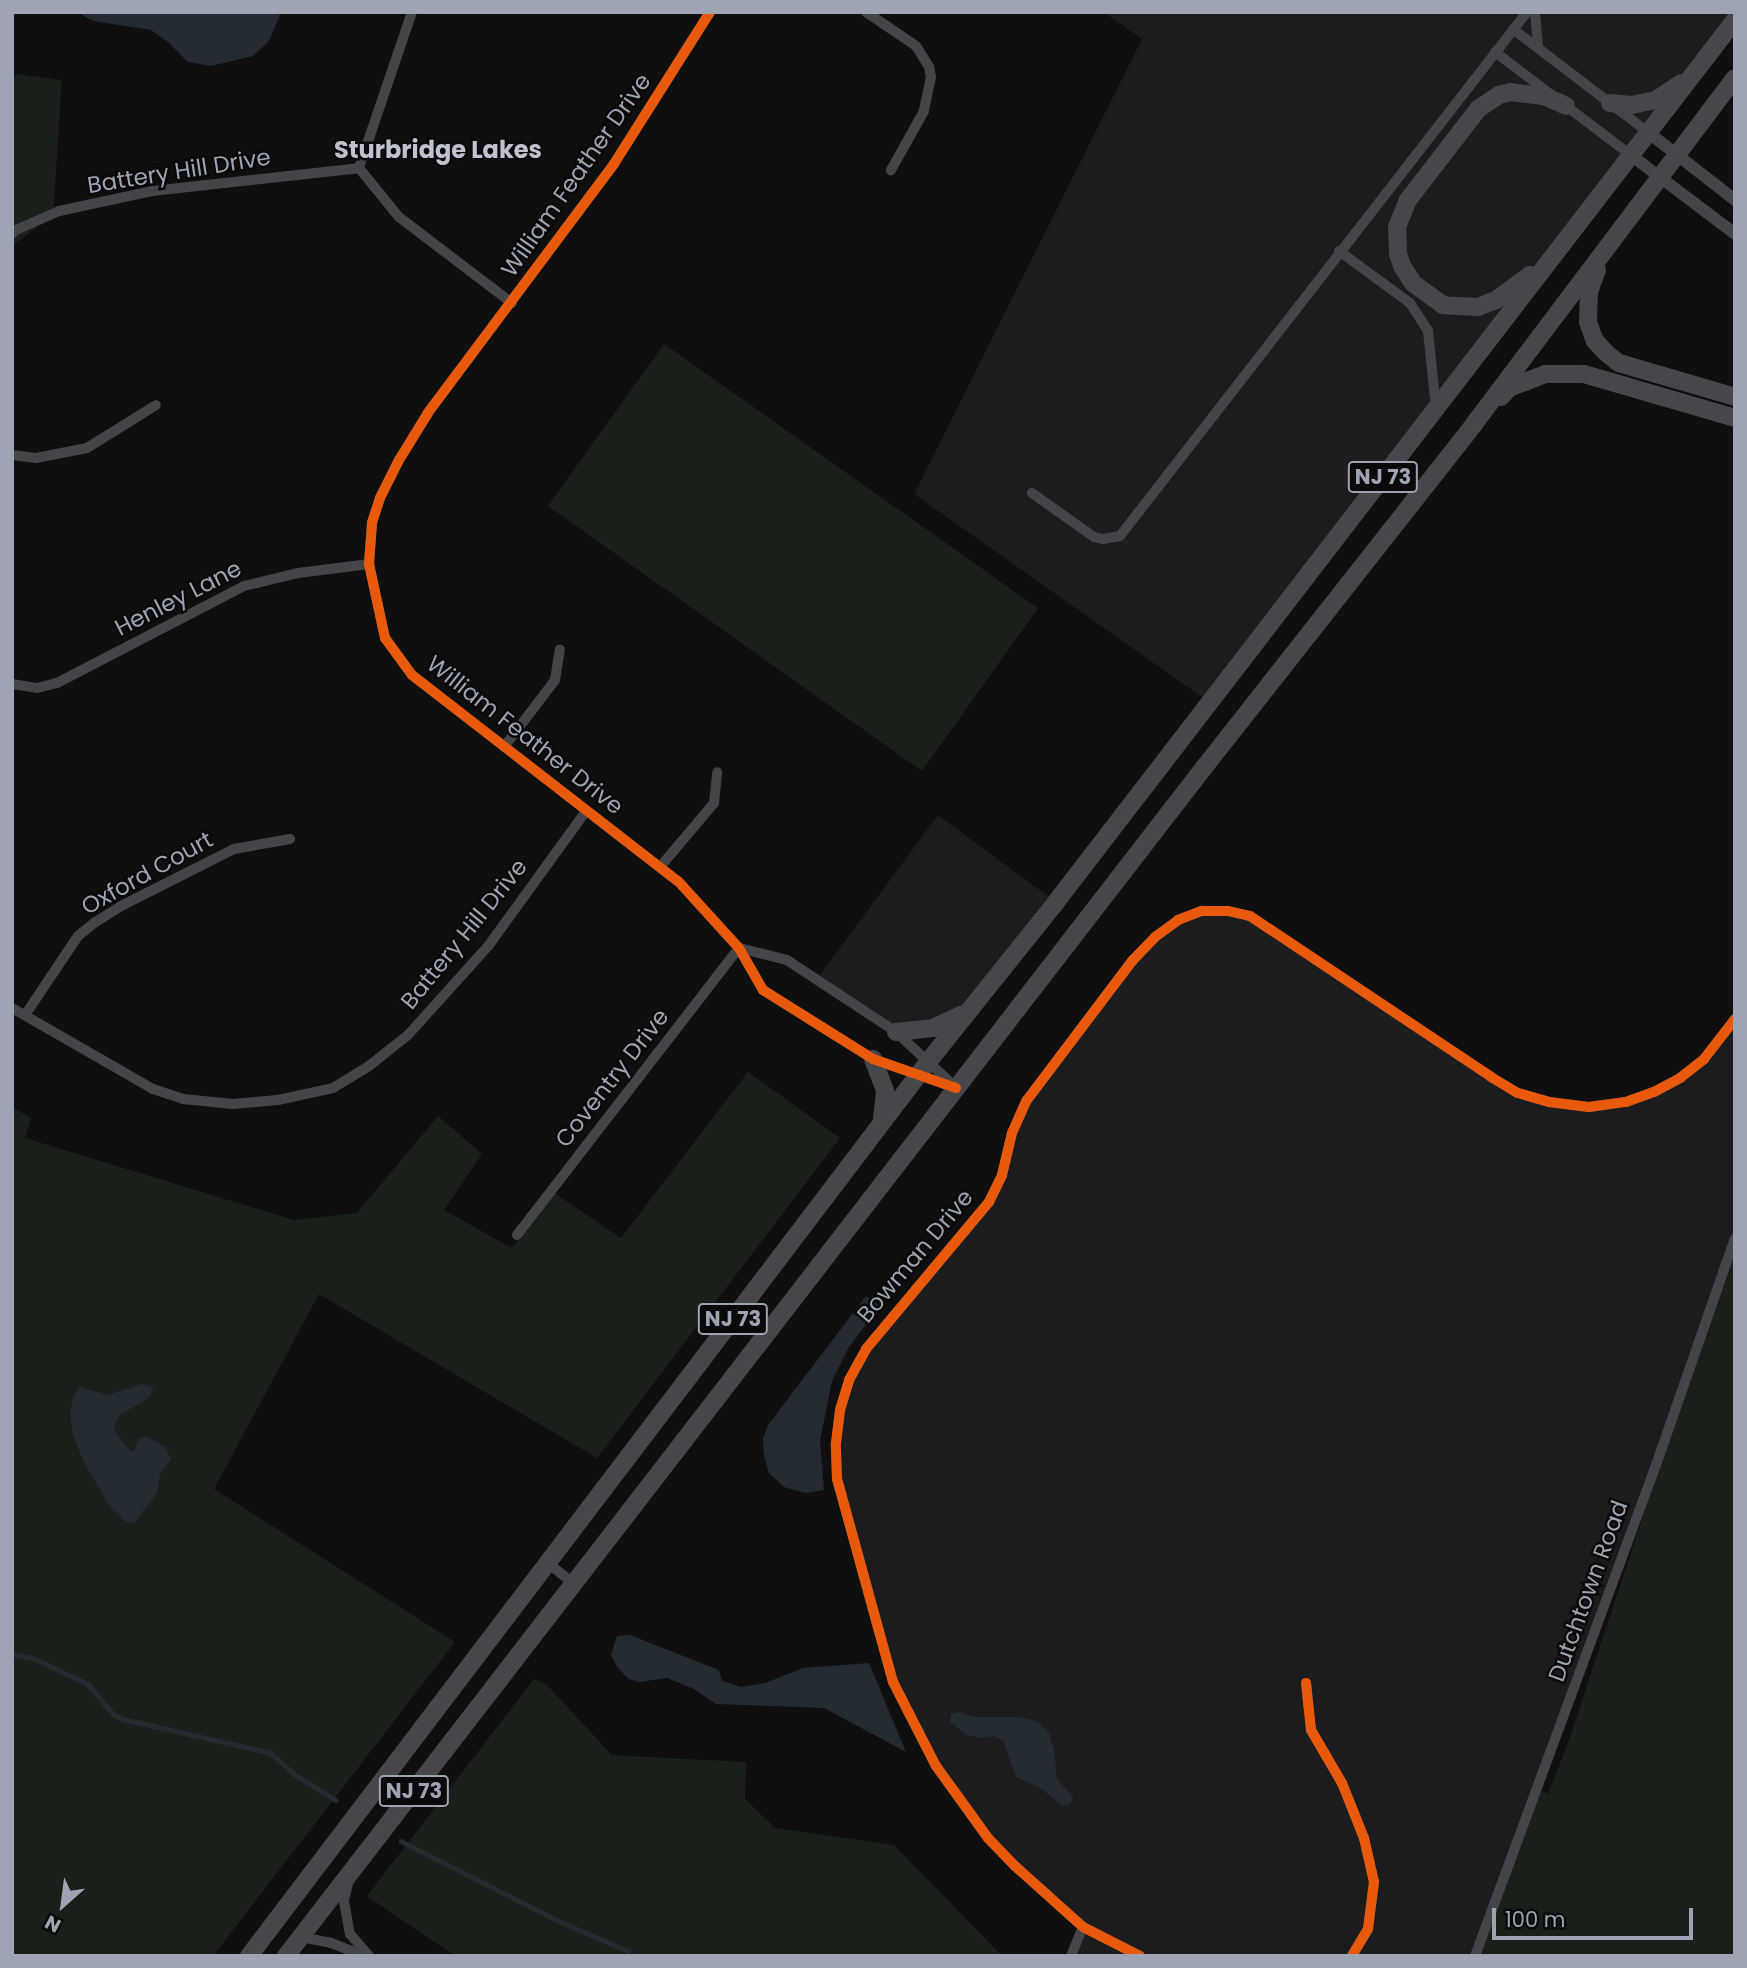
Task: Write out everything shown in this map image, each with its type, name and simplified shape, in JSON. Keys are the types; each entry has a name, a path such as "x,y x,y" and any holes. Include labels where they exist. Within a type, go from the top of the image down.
{"highway":[{"name":"NJ 73","path":"249,1956 967,1011 1045,916 1735,20"},
{"path":"1610,103 1632,105 1656,100 1692,75"},
{"name":"NJ 73","path":"291,1949 956,1088 1474,424 1735,78"},
{"path":"1557,253 1496,300 1478,307 1443,305 1413,282 1402,266 1398,254 1397,227 1408,200 1478,109 1499,95 1510,92 1544,96 1566,106"},
{"path":"1625,223 1597,271 1589,292 1588,322 1595,341 1619,363 1735,397"},
{"path":"1474,424 1509,388 1558,372 1584,374 1735,418"},
{"path":"896,1032 933,1028 967,1011"},
{"path":"873,1059 885,1091 881,1124"}],"street":[{"path":"412,12 359,168 399,218 512,303"},
{"name":"William Feather Drive","path":"710,12 614,164 428,413 399,460 380,498 372,523 369,564 385,639 412,675 678,881 739,948 763,990 873,1059 924,1068"},
{"path":"866,12 916,46 932,77 924,111 891,170"},
{"path":"1032,493 1094,537 1103,540 1120,536 1527,12"},
{"path":"1535,12 1538,48"},
{"path":"1513,29 1735,200"},
{"path":"1495,52 1735,234"},
{"name":"Battery Hill Drive","path":"12,234 59,211 152,191 359,168"},
{"path":"1339,251 1410,303 1428,331 1436,408"},
{"path":"12,455 36,458 86,448 156,405"},
{"name":"Henley Lane","path":"12,684 37,688 57,683 244,586 298,573 369,564"},
{"path":"504,747 555,680 559,649"},
{"path":"660,867 714,803 718,772"},
{"name":"Battery Hill Drive","path":"12,1008 153,1089 183,1099 233,1104 278,1100 333,1088 369,1066 408,1035 489,945 586,811"},
{"name":"Oxford Court","path":"25,1015 78,936 94,923 121,906 234,849 290,839"},
{"name":"Bowman Drive","path":"1140,1956 1083,1927 1015,1866 963,1807 915,1728 893,1682 880,1643 837,1479 840,1410 852,1373 881,1328 989,1202 1002,1175 1012,1133 1027,1100 1133,960 1155,937 1178,920 1202,911 1228,911 1250,916 1491,1077 1518,1093 1549,1102 1589,1107 1626,1102 1654,1092 1680,1078 1704,1059 1735,1019"},
{"name":"William Feather Drive","path":"739,948 787,960 896,1032 924,1068 956,1088"},
{"name":"Coventry Drive","path":"517,1235 739,948"},
{"name":"Dutchtown Road","path":"1475,1956 1656,1465 1735,1238"},
{"path":"548,1563 573,1583"},
{"path":"1306,1683 1311,1730 1342,1783 1364,1838 1374,1882 1368,1929 1352,1956"},
{"path":"350,1875 344,1901 350,1934 367,1956"},
{"path":"1072,1956 1083,1927"},
{"path":"291,1949 306,1938 331,1943 367,1956"}],"shaded area":[{"path":"77,12 281,12 269,41 253,56 211,66 188,62 151,30 93,21"},
{"path":"1103,12 1735,12 1209,702 914,494 1142,39"},
{"path":"16,74 62,80 53,215 12,246 12,79"},
{"path":"664,344 1038,608 922,771 548,506"},
{"path":"938,815 1056,902 967,1011 896,1032 816,980"},
{"path":"1202,911 1250,916 1491,1077 1549,1102 1626,1102 1680,1078 1735,1019 1735,1238 1475,1956 1071,1956 1083,1927 963,1807 893,1682 837,1479 836,1443 856,1366 989,1202 1017,1120 1155,937"},
{"path":"748,1072 840,1138 597,1458 319,1294 214,1489 455,1642 213,1956 12,1956 12,1107 31,1118 25,1138 294,1220 357,1213 438,1116 482,1154 444,1210 512,1248 554,1193 621,1238"},
{"path":"1735,1239 1735,1956 1476,1956 1538,1789 1548,1794 1569,1740"},
{"path":"866,1296 880,1306 849,1347 832,1381 820,1441 824,1490 805,1493 784,1487 769,1473 764,1456 763,1439 768,1425"},
{"path":"142,1384 153,1387 150,1397 120,1415 114,1425 116,1433 130,1451 134,1451 138,1440 145,1436 165,1447 171,1459 160,1474 157,1493 134,1523 127,1523 110,1507 84,1462 73,1435 70,1414 73,1398 79,1387 108,1395"},
{"path":"630,1635 719,1670 722,1681 741,1687 765,1683 803,1668 869,1663 906,1752 824,1708 716,1704 694,1689 667,1678 639,1682 629,1679 617,1667 611,1655 617,1636"},
{"path":"534,1679 547,1685 612,1755 746,1762 745,1799 775,1828 894,1845 1002,1956 455,1956 367,1896"},
{"path":"960,1712 973,1717 1019,1717 1037,1721 1049,1733 1057,1779 1073,1797 1070,1804 1063,1806 1040,1788 1016,1777 1003,1740 993,1736 980,1738 966,1735 950,1722 951,1714"}],"waterway":[{"path":"12,1654 33,1658 88,1684 113,1714 123,1719 271,1753 294,1774 336,1800"},
{"path":"401,1841 559,1921 628,1951"}],"cycle path":[{"path":"710,12 614,164 428,413 399,460 380,498 372,523 369,564 385,638 412,675 678,881 739,948 763,990 873,1059 956,1088"},
{"path":"1140,1956 1083,1927 988,1838 936,1766 893,1682 837,1479 836,1443 840,1410 849,1380 866,1349 989,1202 1002,1175 1012,1133 1027,1100 1133,960 1155,937 1178,920 1202,911 1228,911 1250,916 1491,1077 1518,1093 1549,1102 1589,1107 1626,1102 1654,1092 1680,1078 1704,1059 1735,1019"},
{"path":"1306,1683 1311,1730 1342,1783 1364,1838 1374,1882 1368,1929 1352,1956"}],"district":[{"name":"Sturbridge Lakes","path":"438,150"}]}
